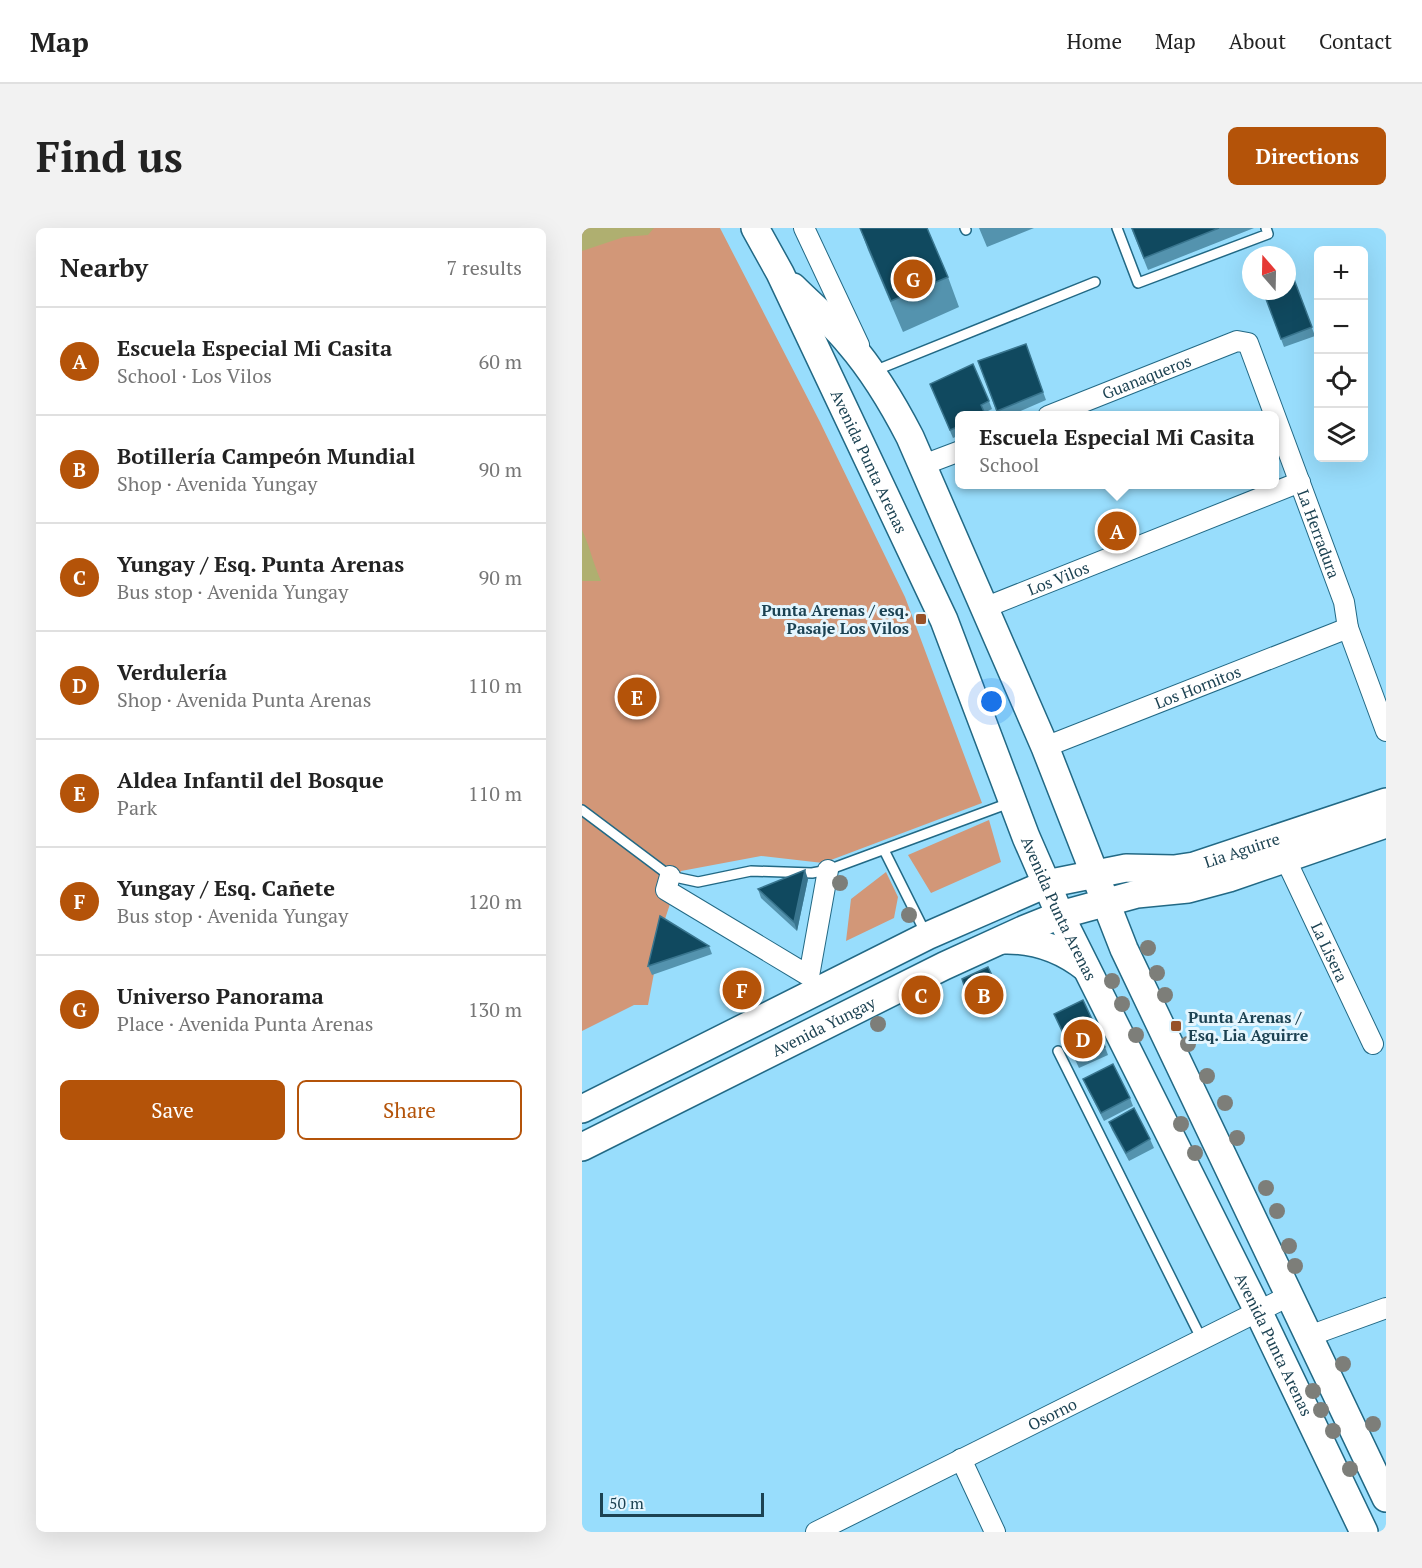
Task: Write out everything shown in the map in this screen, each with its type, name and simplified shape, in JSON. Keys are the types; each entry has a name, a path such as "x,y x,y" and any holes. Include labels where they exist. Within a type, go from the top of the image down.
{"main road":[{"name":"Avenida Punta Arenas","path":"755,228 780,273 944,620 1013,801 1060,915 1258,1311 1364,1532"},
{"name":"Avenida Punta Arenas","path":"780,273 841,333 872,372 896,409 923,465 1045,747 1104,903 1140,985 1386,1498"},
{"name":"Lia Aguirre","path":"1092,872 1134,867 1174,869 1194,866 1386,802"},
{"name":"Lia Aguirre","path":"1104,903 1137,894 1188,889 1386,824"},
{"name":"Avenida Yungay","path":"582,1109 927,936 1046,884 1092,872"},
{"name":"Avenida Yungay","path":"582,1147 999,940 1060,915 1104,903"},
{"path":"999,940 1043,944 1075,960 1087,969"}],"street":[{"name":"Avenida Punta Arenas","path":"804,228 872,372"},
{"name":"Guanaqueros","path":"1060,411 1237,340 1245,341"},
{"name":"La Herradura","path":"1245,341 1250,346 1274,411"},
{"name":"La Herradura","path":"1279,425 1344,602 1348,628 1386,731"},
{"path":"923,465 955,453"},
{"name":"Los Vilos","path":"984,608 1300,482"},
{"name":"Los Hornitos","path":"1045,747 1348,628"},
{"name":"La Lisera","path":"1285,858 1373,1044"},
{"path":"670,876 666,890 809,976 828,870"},
{"name":"Osorno","path":"816,1532 1289,1296"},
{"path":"1309,1336 1386,1308"},
{"path":"961,1460 995,1532"}],"lane":[{"path":"1117,228 1138,283 1268,234 1266,228"},
{"path":"872,372 1095,282"},
{"path":"582,810 670,876 698,882 751,871 812,873 828,870 1013,801"},
{"path":"884,850 927,936"},
{"path":"1058,1051 1202,1340"}],"shaded area":[{"path":"582,228 720,228 820,422 905,597 982,803 823,863 761,856 681,871 663,925 648,1005 634,1005 582,1031"},
{"path":"582,228 654,228 648,235 624,237 582,251"},
{"path":"582,530 596,568 601,581 582,581"},
{"path":"989,820 1001,862 931,893 908,855"},
{"path":"886,872 898,897 894,918 846,941 851,899"}],"building":[{"path":"860,228 927,228 948,277 891,301"},
{"path":"1132,228 1219,228 1144,258"},
{"path":"1296,285 1312,327 1281,339 1266,300 1296,300"},
{"path":"1026,344 1043,392 997,411 978,361"},
{"path":"973,364 989,401 981,405 984,411 955,411 955,428 950,430 930,384"},
{"path":"805,870 794,922 758,889"},
{"path":"660,916 709,946 648,966"},
{"path":"988,967 1001,994 971,1006 962,979"},
{"path":"1083,1000 1105,1047 1076,1060 1054,1014"},
{"path":"1113,1064 1130,1098 1101,1113 1083,1079"},
{"path":"1134,1108 1150,1139 1126,1153 1109,1122"}],"place":[{"name":"Universo Panorama","path":"913,279"},
{"name":"Escuela Especial Mi Casita","path":"1117,531"},
{"name":"Punta Arenas / esq. Pasaje Los Vilos","path":"921,619"},
{"name":"Aldea Infantil del Bosque","path":"637,697"},
{"name":"Yungay / Esq. Cañete","path":"742,990"},
{"name":"Yungay / Esq. Punta Arenas","path":"921,995"},
{"name":"Botillería Campeón Mundial","path":"984,995"},
{"name":"Punta Arenas / Esq. Lia Aguirre","path":"1176,1026"},
{"name":"Verdulería","path":"1083,1039"}]}
